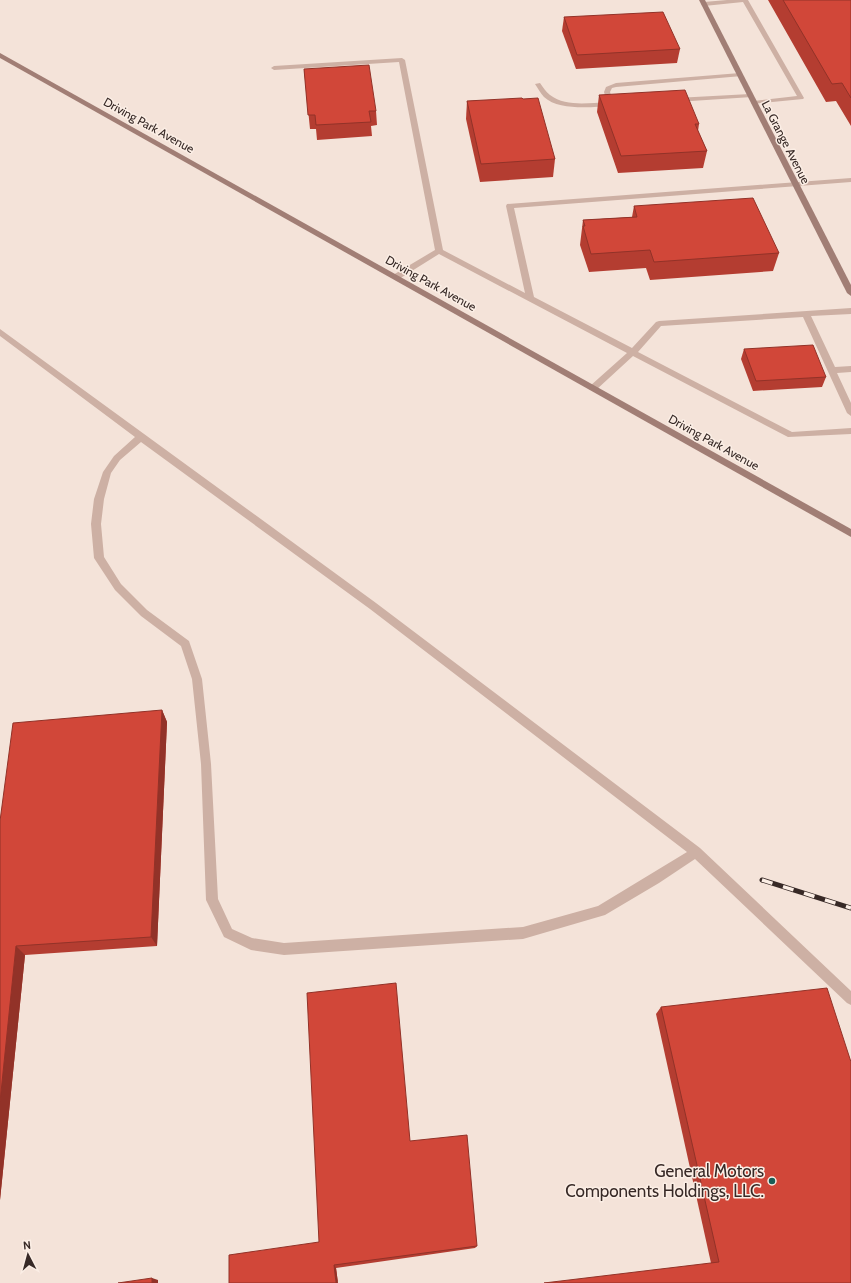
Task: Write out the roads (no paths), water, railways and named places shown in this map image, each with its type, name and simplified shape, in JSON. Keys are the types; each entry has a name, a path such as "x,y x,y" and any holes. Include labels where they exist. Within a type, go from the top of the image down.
{"street":[{"name":"La Grange Avenue","path":"703,2 851,293"},
{"name":"Driving Park Avenue","path":"0,55 851,533"}],"lane":[{"path":"703,2 745,0 801,98 754,103"},
{"path":"274,68 402,60 439,251"},
{"path":"611,104 607,92 609,87 616,85 740,75"},
{"path":"538,84 547,96 564,103 582,106 619,103"},
{"path":"671,100 750,96"},
{"path":"530,298 510,206 851,180"},
{"path":"396,277 439,251"},
{"path":"439,251 791,435 851,431"},
{"path":"593,388 633,352 659,324 851,311"},
{"path":"806,314 851,413"},
{"path":"0,332 373,606 696,852 851,999"},
{"path":"832,370 851,369"},
{"path":"141,437 117,458 107,472 100,499 96,524 99,558 118,587 144,613 184,644 197,679 206,764 212,900 228,933 251,944 284,949 523,933 601,911 655,879 696,852"}],"railway":[{"path":"762,880 851,908"}],"place":[{"name":"General Motors Components Holdings, LLC.","path":"772,1181"}]}
